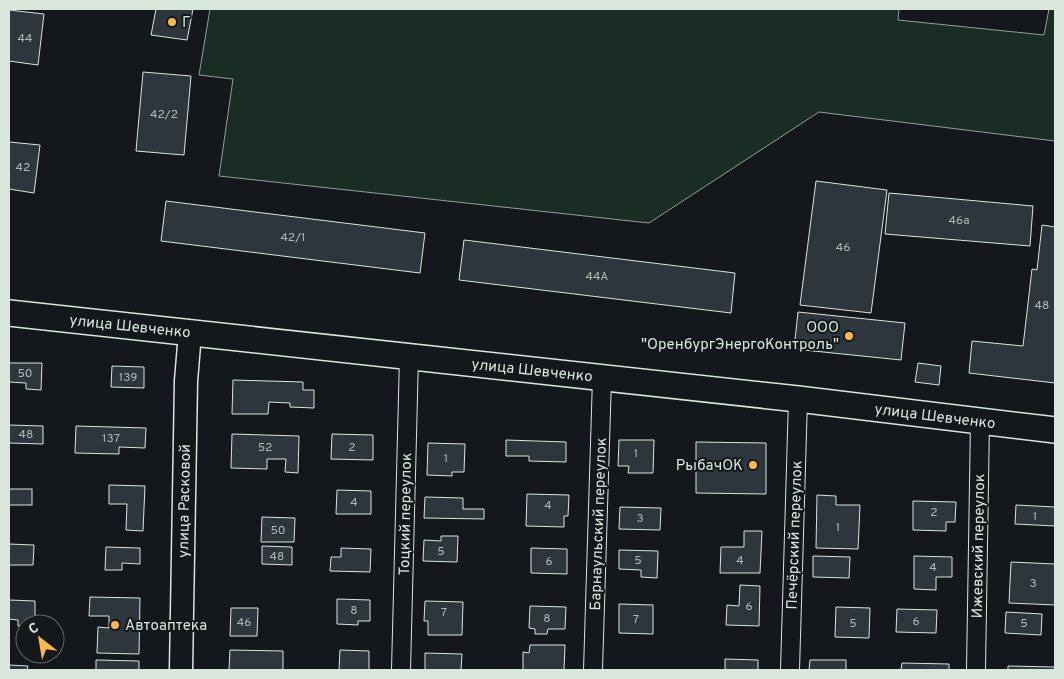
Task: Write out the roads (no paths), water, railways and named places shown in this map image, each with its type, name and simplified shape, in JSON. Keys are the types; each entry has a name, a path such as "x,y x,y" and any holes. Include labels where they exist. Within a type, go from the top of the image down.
{"main road":[{"name":"улица Шевченко","path":"9,312 798,399 1055,430"}],"street":[{"name":"улица Расковой","path":"181,670 186,381 190,332"},
{"name":"Тоцкий переулок","path":"401,670 409,357"},
{"name":"Барнаульский переулок","path":"593,670 602,378"},
{"name":"Печёрский переулок","path":"790,670 798,399"},
{"name":"Ижевский переулок","path":"976,670 980,422"}],"place":[{"name":"Г","path":"172,22"},
{"name":"ООО \"ОренбургЭнергоКонтроль\"","path":"849,336"},
{"name":"РыбачОК","path":"753,465"},
{"name":"Автоаптека","path":"115,625"}]}
